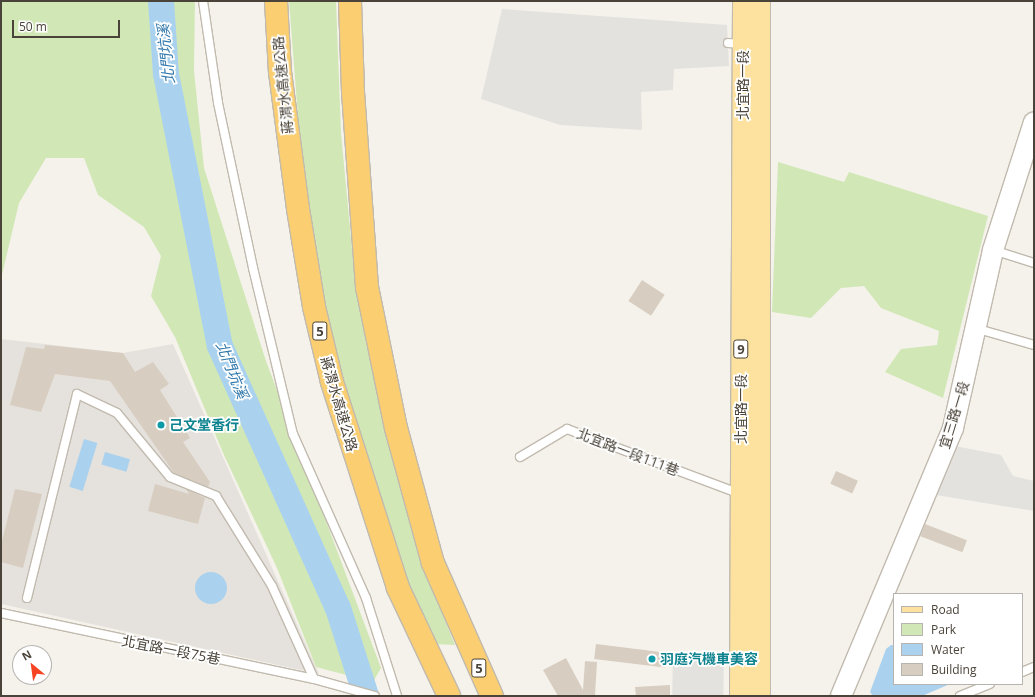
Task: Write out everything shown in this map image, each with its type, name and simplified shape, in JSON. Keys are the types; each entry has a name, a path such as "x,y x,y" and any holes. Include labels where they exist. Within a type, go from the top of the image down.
{"highway":[{"name":"蔣渭水高速公路","path":"276,1 280,72 314,307 352,452 398,588 424,648 449,696"},
{"name":"5","path":"350,1 353,92 367,287 396,428 433,562 492,696"}],"main road":[{"name":"北宜路一段","path":"741,696 742,494 735,43 744,1"},
{"name":"北宜路一段","path":"759,1 759,696"}],"street":[{"name":"宜三路一段","path":"841,696 953,428 978,329 993,250 1034,122"}],"lane":[{"path":"203,1 220,110 253,268 293,434 366,598 397,696"},
{"path":"993,250 1034,263"},
{"path":"978,329 1034,345"},
{"path":"27,598 76,394 117,413 170,477 216,496 272,586 314,679"},
{"name":"北宜路一段111巷","path":"520,457 567,429 742,494"},
{"name":"北宜路一段75巷","path":"1,613 314,679 375,696"},
{"path":"1023,672 1034,667"},
{"path":"960,696 988,685"}],"shaded area":[{"path":"502,9 727,25 729,66 674,69 673,90 641,92 642,130 560,125 481,99"},
{"name":"己文堂香行","path":"1,339 123,353 173,344 319,674 1,604"},
{"path":"955,446 1001,455 1013,476 1034,481 1034,511 936,495"},
{"path":"673,653 724,654 723,696 672,696"}],"green space":[{"path":"1,1 195,1 194,71 204,168 266,361 381,668 373,682 316,667 277,568 223,453 175,337 151,296 161,256 144,227 98,195 84,158 46,158 19,203 1,279"},
{"path":"289,1 336,1 341,133 354,270 366,344 422,564 455,645 433,644 407,584 343,386 318,283 302,168"},
{"path":"778,162 844,182 849,172 988,216 943,398 885,372 901,349 937,345 939,331 881,308 864,286 841,288 811,318 772,312"}],"water":[{"path":"84,439 97,443 83,491 69,487"},
{"path":"105,452 130,459 126,472 101,464"},
{"path":"208,572 214,572 223,576 227,588 223,600 214,604 208,604 199,600 195,591 195,585 199,576"},
{"path":"893,645 893,685 948,685 922,696 873,696 870,692 886,649"}],"building":[{"path":"642,280 665,295 651,316 628,301"},
{"name":"己文堂香行","path":"45,345 123,353 135,372 153,362 169,384 160,390 190,438 183,442 210,482 208,487 174,473 110,381 55,374 41,412 10,405 26,347 44,349"},
{"path":"836,471 858,481 852,494 830,484"},
{"path":"155,484 189,494 186,489 205,498 198,524 148,511"},
{"path":"15,489 42,494 23,568 1,562 1,545"},
{"path":"925,524 967,540 962,552 920,536"},
{"path":"596,644 666,653 665,668 594,659"},
{"path":"566,658 583,690 585,661 597,662 595,696 558,696 543,670"},
{"path":"670,685 670,696 636,696 635,687"}],"waterway":[{"name":"北門坑溪","path":"161,1 166,74 220,346 338,608 366,696"}],"place":[{"name":"己文堂香行","path":"161,425"},
{"name":"羽庭汽機車美容","path":"652,659"}]}
